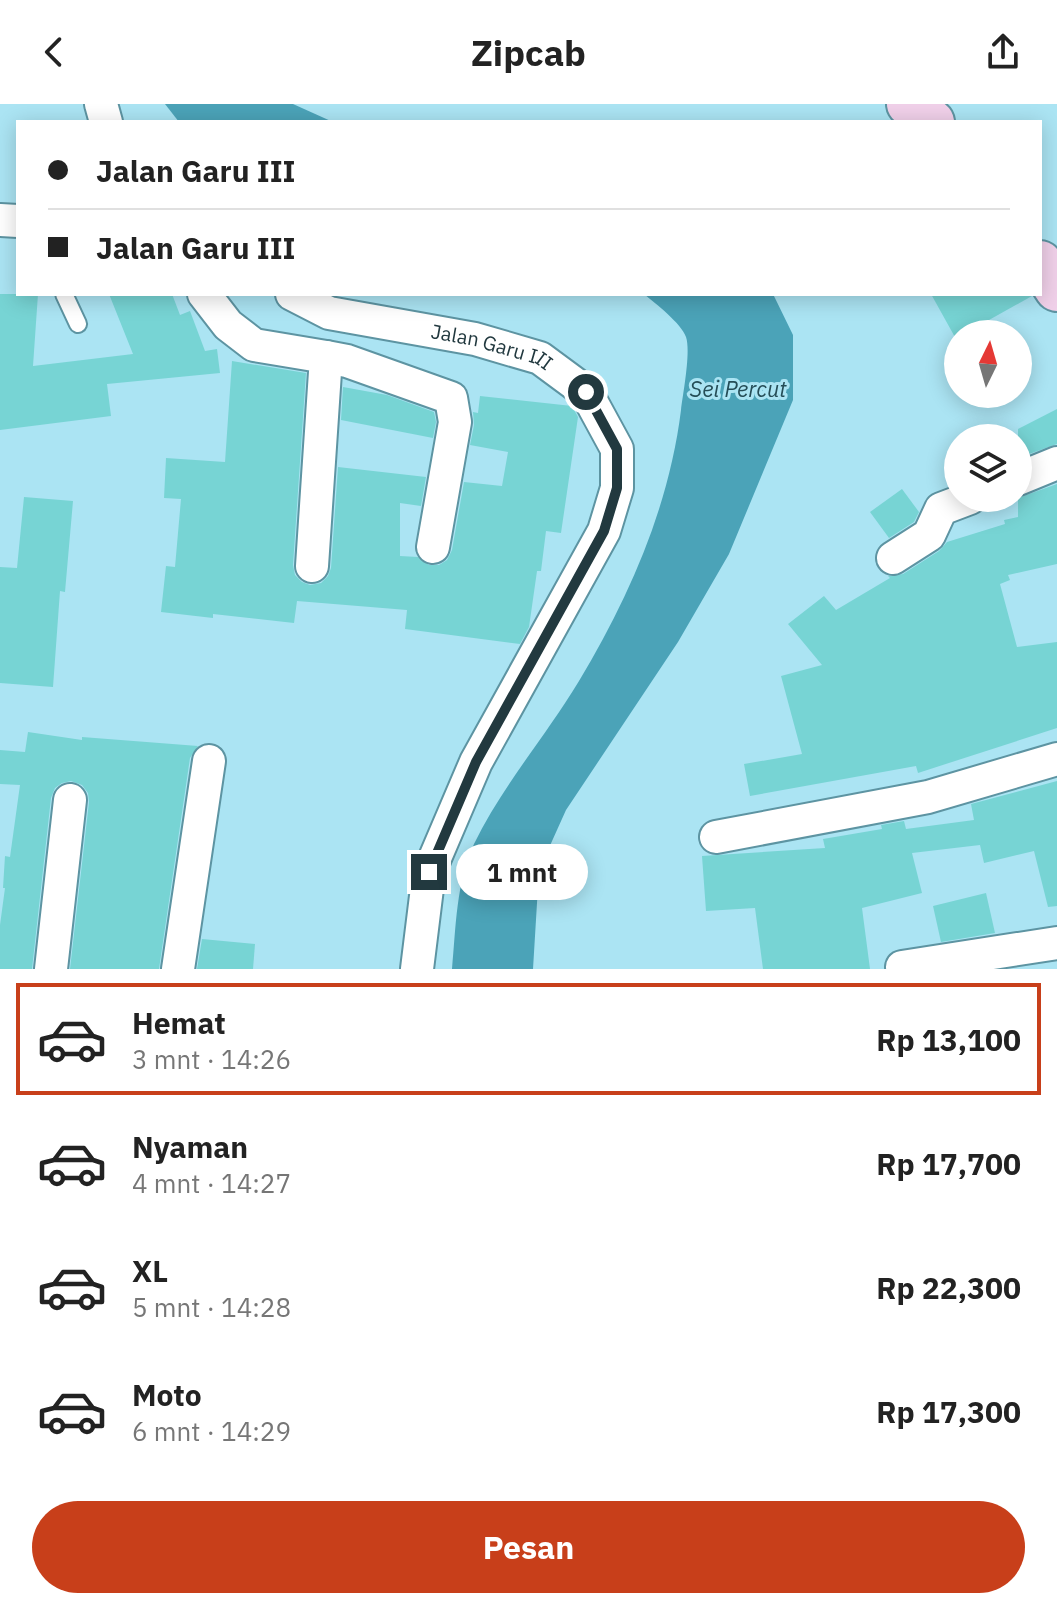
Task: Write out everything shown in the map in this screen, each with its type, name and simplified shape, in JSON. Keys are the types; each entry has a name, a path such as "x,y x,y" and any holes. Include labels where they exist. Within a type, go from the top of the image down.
{"main road":[{"path":"1042,266 1057,289"}],"street":[{"path":"206,296 228,325 254,345 347,361 451,398 455,422 433,547"},
{"name":"Jalan Garu III","path":"296,296 329,313 475,339 540,358 586,392 617,449 617,488 604,531 476,762 429,872 417,969"},
{"path":"312,566 326,357"},
{"path":"1032,473 1057,463"},
{"path":"893,558 929,535 944,508"},
{"path":"716,837 928,797 1057,759"},
{"path":"178,969 209,761"},
{"path":"51,969 70,800"},
{"path":"902,967 1057,943"}],"lane":[{"path":"65,296 78,324"}],"water":[{"path":"165,104 293,104 329,120 177,120"},
{"name":"Sei Percut","path":"646,296 774,296 793,335 793,400 729,554 678,642 566,810 539,870 533,969 452,969 460,890 474,844 597,650 630,584 657,516 675,446 687,362 686,337 668,314"}],"building":[{"path":"0,294 38,296 33,366 133,354 110,296 173,296 180,315 190,311 205,351 217,349 220,373 107,384 111,416 0,430"},
{"path":"932,296 1032,296 989,320 945,320"},
{"path":"232,361 306,373 293,565 295,575 310,585 321,583 331,568 338,467 426,477 421,506 400,503 400,556 418,557 429,565 439,565 447,560 452,550 464,482 502,486 508,452 470,445 473,412 478,413 480,396 572,406 578,417 561,533 546,531 529,627 520,644 405,629 407,610 297,601 294,623 161,612 166,566 175,567 181,499 164,498 166,458 225,462"},
{"path":"343,387 387,395 434,412 433,438 341,420"},
{"path":"1057,409 1057,444 1032,453 1032,424 1028,424"},
{"path":"1057,484 1057,564 1008,575 1010,580 1000,584 1017,647 1057,642 1057,728 918,773 916,766 750,796 744,764 802,754 781,676 822,665 788,624 824,596 836,610 890,578 888,576 903,574 939,551 947,542 1005,524 1004,520 1018,517 1018,512 1032,512 1032,493"},
{"path":"902,489 919,512 914,522 889,538 870,512"},
{"path":"24,497 73,501 65,592 60,591 53,687 0,683 0,567 17,568"},
{"path":"28,732 82,740 82,737 198,746 190,758 159,969 70,969 89,802 88,793 82,785 71,781 55,788 51,798 32,969 0,969 5,856 10,857 20,785 0,784 0,750 25,752"},
{"path":"1057,781 1057,906 1048,907 1034,851 984,863 980,845 912,853 922,893 862,908 870,969 763,969 755,908 706,911 702,856 825,848 823,839 882,829 881,825 904,821 906,829 974,820 971,804"},
{"path":"986,893 995,933 941,942 933,906"},
{"path":"202,939 255,944 253,969 197,969"}],"route":[{"path":"429,872 476,762 604,531 617,488 617,449 586,392"}]}
